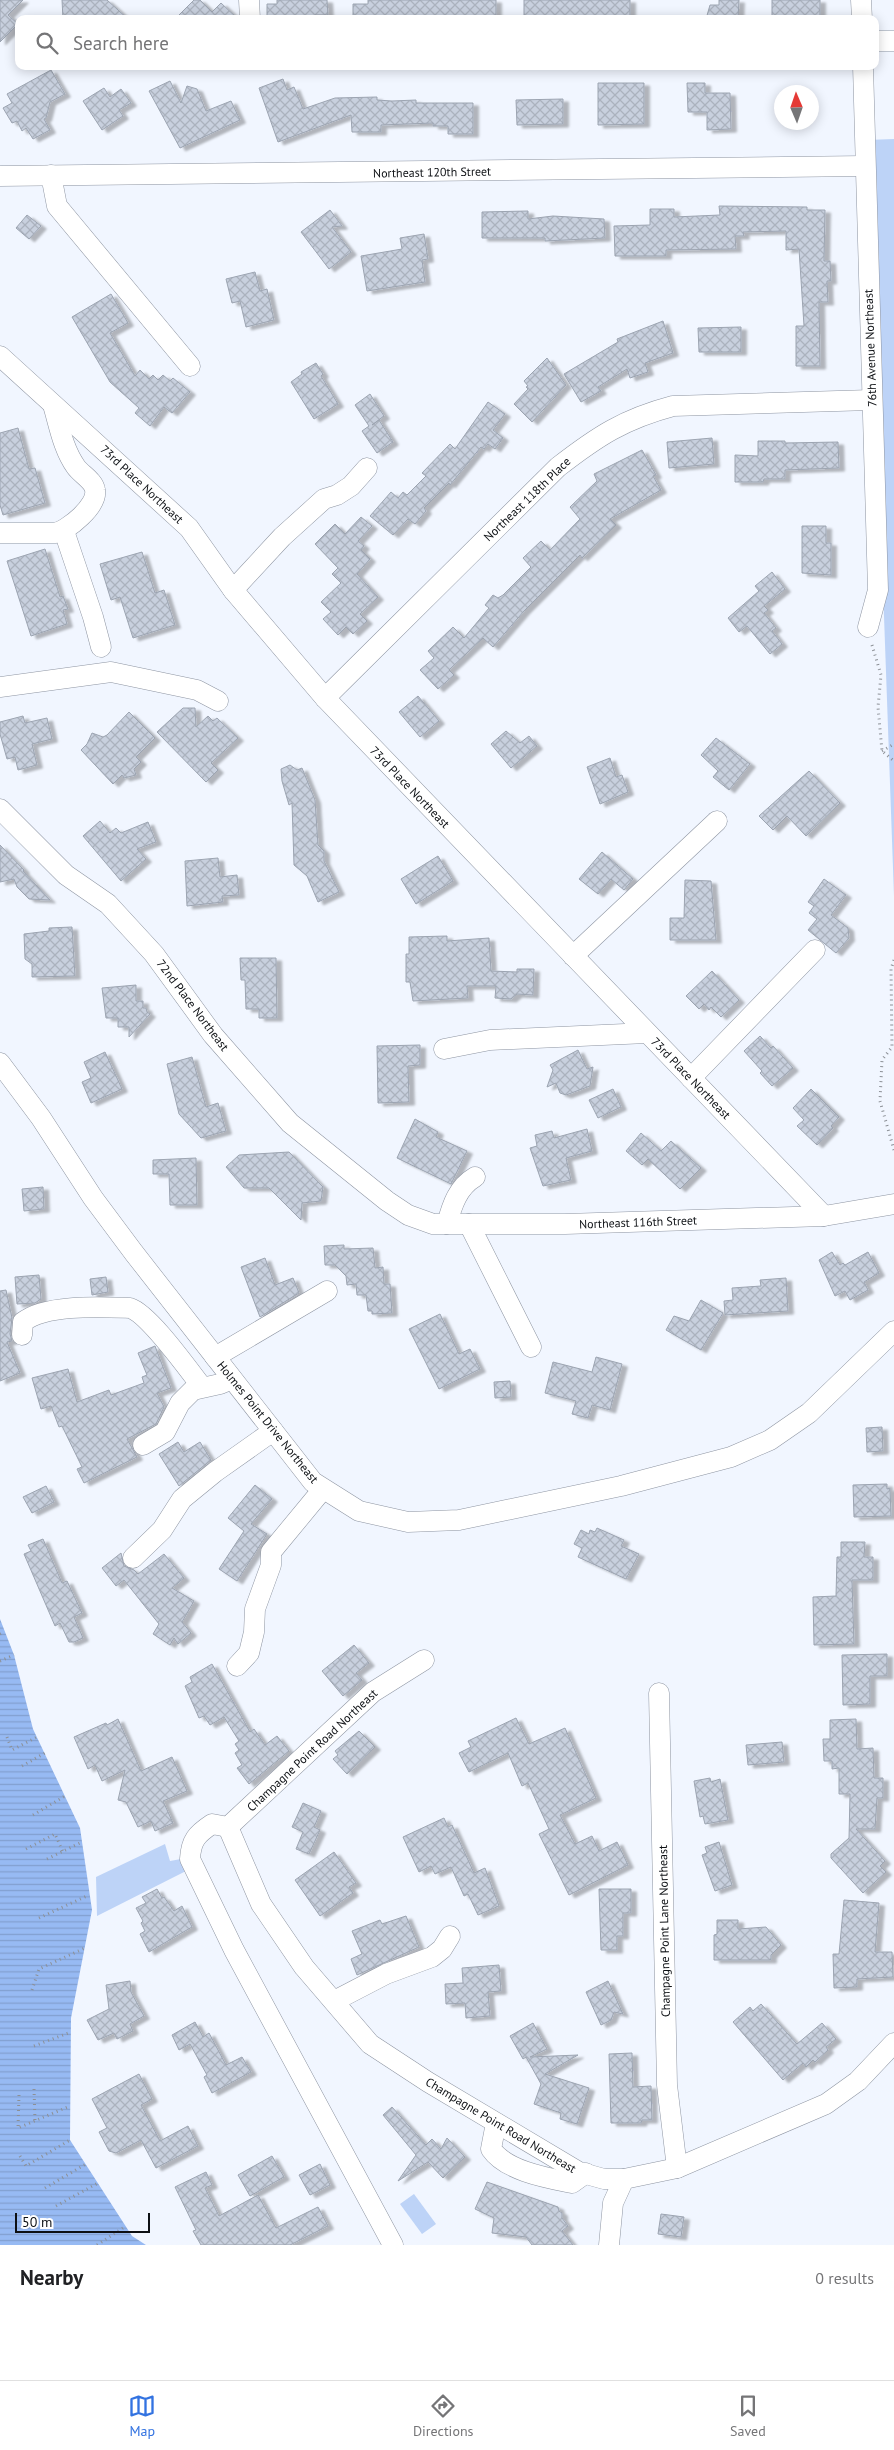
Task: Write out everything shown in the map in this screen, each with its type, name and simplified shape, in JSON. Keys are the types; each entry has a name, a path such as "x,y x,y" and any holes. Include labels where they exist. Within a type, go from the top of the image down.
{"street":[{"path":"249,0 250,15"},
{"path":"861,0 862,15"},
{"path":"879,41 894,41"},
{"name":"76th Avenue Northeast","path":"863,70 864,166 878,590 868,627"},
{"name":"Northeast 120th Street","path":"0,176 864,166"},
{"path":"51,175 57,206 190,366"},
{"name":"73rd Place Northeast","path":"0,356 117,460 189,528 233,590 324,698 824,1216"},
{"name":"Northeast 118th Place","path":"324,698 558,467 597,437 643,414 673,406 871,400"},
{"path":"0,533 55,533 64,531 76,523 94,498 95,491 71,458 53,405"},
{"path":"233,590 282,537 324,499 337,495 351,486 368,468"},
{"path":"64,531 93,617 101,648"},
{"path":"0,687 111,672 197,690 218,701"},
{"name":"72nd Place Northeast","path":"0,809 66,875 108,904 154,954 213,1035 290,1123 387,1201"},
{"path":"573,956 717,821"},
{"path":"691,1078 815,950"},
{"path":"444,1049 490,1040 647,1033"},
{"name":"Holmes Point Drive Northeast","path":"0,1063 41,1118 93,1198 313,1482 359,1511 382,1518 408,1522 460,1520 620,1486 731,1457 770,1440 809,1413 894,1331"},
{"path":"447,1224 452,1203 466,1182 475,1177"},
{"name":"Northeast 116th Street","path":"387,1201 408,1215 433,1224 565,1224 824,1216 894,1204"},
{"path":"469,1224 531,1347"},
{"path":"216,1357 327,1291"},
{"path":"22,1335 23,1322 32,1316 65,1310 130,1308 137,1310 150,1323 202,1387"},
{"path":"143,1445 165,1432 186,1395 193,1390 232,1379"},
{"path":"133,1558 162,1530 182,1499 215,1472 273,1432"},
{"path":"236,1666 249,1654 254,1632 255,1609 271,1565 271,1552 323,1489"},
{"name":"Champagne Point Road Northeast","path":"424,1660 373,1692 228,1827 261,1904 304,1966 370,2044 579,2172 604,2179 624,2179 677,2168 826,2104 858,2081 894,2043"},
{"name":"Champagne Point Lane Northeast","path":"659,1693 667,2085 677,2168"},
{"path":"228,1827 212,1824 198,1833 191,1845 190,1859 229,1940 392,2245"},
{"path":"334,2002 370,1982 432,1957 442,1948 450,1936"},
{"path":"496,2122 491,2149 497,2157 515,2167 572,2182 586,2173"},
{"path":"609,2245 613,2203 624,2179"}],"path":[{"path":"868,627 881,675 878,707 882,752 894,761"},
{"path":"882,752 894,744"},
{"path":"894,960 891,969 893,1047 882,1060 880,1101 894,1150"},
{"path":"0,1661 14,1655"},
{"path":"7,1737 12,1750 37,1737"},
{"path":"22,1766 45,1753"},
{"path":"33,1815 65,1796"},
{"path":"26,1849 54,1834 63,1852"},
{"path":"47,1859 82,1842"},
{"path":"39,1918 89,1895"},
{"path":"32,1990 39,1969 84,1948"},
{"path":"34,2046 71,2032"},
{"path":"34,2089 35,2121"},
{"path":"19,2095 18,2128 70,2106"},
{"path":"20,2156 26,2166 70,2140"},
{"path":"45,2188 86,2164"},
{"path":"56,2206 98,2183"},
{"path":"97,2245 126,2226"}],"shaded area":[{"path":"894,139 894,896 867,140"},
{"path":"0,1619 14,1655 33,1729 80,1828 92,1910 71,2018 70,2140 132,2236 146,2245 0,2245"},
{"path":"165,1844 170,1861 181,1859 186,1871 97,1916 96,1877"},
{"path":"414,2194 436,2224 422,2234 400,2204"}],"building":[{"path":"0,0 23,0 8,15 15,21 15,27 0,42"},
{"path":"62,0 107,0 124,15 63,15"},
{"path":"194,0 200,0 212,12 221,3 234,15 179,15"},
{"path":"277,0 327,0 328,15 267,15 267,4 277,4"},
{"path":"368,0 496,0 496,15 353,15 353,4 368,4"},
{"path":"524,0 630,0 630,15 524,15"},
{"path":"719,0 739,0 738,15 707,15 710,5 719,5"},
{"path":"772,0 820,0 820,15 772,15"},
{"path":"51,70 65,94 50,102 46,118 44,119 50,130 33,139 26,128 22,131 17,121 12,123 3,108 12,103 7,94"},
{"path":"283,79 287,90 294,87 303,109 335,98 377,97 377,100 416,100 416,103 473,103 473,134 448,134 448,126 433,126 433,123 381,125 381,132 352,132 351,115 278,142 259,88"},
{"path":"170,81 181,103 187,86 197,89 206,111 231,101 240,120 180,148 149,91"},
{"path":"598,83 644,83 644,124 598,125"},
{"path":"687,83 705,83 705,93 730,93 731,129 707,130 707,112 688,112"},
{"path":"104,88 110,97 121,89 131,103 119,110 123,116 102,130 83,101"},
{"path":"563,99 563,124 517,125 516,100"},
{"path":"719,206 807,207 807,210 825,210 824,261 830,261 831,281 827,281 828,302 819,302 820,366 796,366 796,326 804,326 799,249 786,250 786,231 743,232 744,236 735,236 736,249 666,250 666,256 615,256 614,226 650,225 650,209 674,209 674,217 720,215"},
{"path":"330,210 342,226 332,227 351,252 329,269 301,232"},
{"path":"528,211 528,219 553,216 604,219 605,238 545,241 545,238 482,238 482,212"},
{"path":"27,215 41,226 29,239 16,228"},
{"path":"424,234 428,259 422,260 425,282 367,291 361,256 402,249 400,238"},
{"path":"255,272 260,291 267,289 274,320 246,327 240,301 232,303 226,279"},
{"path":"111,294 128,323 110,333 135,376 140,370 149,379 153,375 158,380 163,375 170,381 173,378 190,392 172,413 164,407 150,426 135,413 139,408 110,382 72,317"},
{"path":"663,321 673,353 645,363 648,372 630,378 627,369 598,387 601,391 581,402 564,374 618,342 617,339"},
{"path":"741,327 741,352 699,352 698,328"},
{"path":"547,358 566,385 532,422 514,404 528,389 524,381"},
{"path":"316,363 323,374 321,376 338,404 314,419 291,382 302,374 301,372"},
{"path":"370,394 384,416 372,425 379,420 393,442 377,453 362,431 369,426 355,405"},
{"path":"488,402 505,414 493,430 503,438 495,449 488,444 484,449 481,447 450,485 449,483 424,508 426,511 415,524 408,519 393,535 370,516 391,492 398,498 403,492 407,495 426,476 422,473 450,444 455,449"},
{"path":"18,428 29,469 35,468 45,503 3,515 0,505 0,433"},
{"path":"712,438 714,464 669,468 667,442"},
{"path":"758,441 785,441 785,443 838,442 839,468 785,470 785,479 764,479 763,482 735,482 735,455 758,456"},
{"path":"642,450 656,475 653,476 661,490 610,519 616,525 582,558 580,555 524,611 493,647 483,638 449,670 454,675 438,689 420,670 434,658 428,651 453,627 464,638 489,608 485,605 493,595 498,598 503,595 531,567 523,558 541,541 550,550 580,519 570,507 597,481 594,474"},
{"path":"361,517 372,526 358,541 364,546 361,550 370,559 357,574 378,597 360,614 367,621 353,634 346,627 338,635 323,619 331,612 321,602 341,583 332,574 338,568 315,544 335,524 345,534"},
{"path":"802,526 826,526 826,543 831,543 831,575 802,573"},
{"path":"45,549 60,597 63,596 68,609 63,610 67,624 31,636 7,561"},
{"path":"142,552 155,593 164,590 175,625 133,638 120,597 111,600 100,564"},
{"path":"772,572 785,589 764,606 768,610 764,613 776,628 772,631 782,644 770,654 747,626 739,632 728,618 759,591 755,586"},
{"path":"418,696 439,721 420,737 399,712"},
{"path":"183,708 195,708 196,727 208,716 213,721 217,718 238,738 211,763 218,770 206,782 157,732"},
{"path":"129,712 155,738 136,757 141,762 134,769 136,775 124,778 122,775 113,784 81,750 87,744 92,733 103,737 107,735"},
{"path":"23,716 25,723 47,718 52,739 32,744 37,765 18,770 15,757 7,759 0,734 0,722"},
{"path":"506,731 520,743 529,736 537,746 511,768 491,744"},
{"path":"716,738 750,764 729,790 713,777 718,771 701,755"},
{"path":"610,758 616,777 622,775 628,792 600,804 587,767"},
{"path":"290,765 297,770 302,768 315,800 318,845 324,851 324,861 339,892 318,902 307,876 294,865 292,803 289,805 282,781 281,769"},
{"path":"809,771 840,803 806,836 787,816 773,830 759,816"},
{"path":"100,821 110,833 116,828 121,833 148,822 156,842 137,849 146,859 121,881 83,836"},
{"path":"0,845 50,900 29,899 17,887 14,879 0,882"},
{"path":"602,852 633,879 624,890 611,879 598,894 579,879"},
{"path":"438,856 453,881 416,904 401,879"},
{"path":"218,858 220,877 237,875 239,895 222,896 223,902 187,906 185,861"},
{"path":"824,879 846,895 831,915 848,928 849,938 836,953 808,930 817,919 809,913 814,906 808,902"},
{"path":"685,880 711,881 716,940 670,940 670,918 684,918"},
{"path":"72,927 75,976 32,977 32,964 25,959 24,934 49,931 49,928"},
{"path":"447,936 447,941 489,938 491,971 517,972 517,969 534,969 533,995 517,994 511,999 495,998 496,986 467,986 468,998 413,1001 410,982 406,982 406,954 409,954 409,937"},
{"path":"240,958 276,958 277,1018 259,1018 259,1009 246,1009 245,980 241,980"},
{"path":"712,971 739,1000 721,1017 711,1007 709,1010 704,1004 699,1009 686,996"},
{"path":"136,985 136,1001 143,1001 143,1008 146,1008 150,1014 129,1037 129,1027 118,1027 118,1018 106,1018 102,988"},
{"path":"760,1036 771,1048 773,1046 793,1068 772,1086 760,1073 762,1071 744,1051"},
{"path":"420,1045 420,1065 408,1066 409,1102 378,1103 377,1046"},
{"path":"578,1050 587,1069 593,1067 590,1086 566,1095 560,1093 556,1083 547,1087 553,1070 550,1065"},
{"path":"105,1052 122,1089 91,1103 82,1082 91,1078 84,1062"},
{"path":"192,1057 206,1107 218,1103 226,1131 201,1138 179,1114 167,1064"},
{"path":"613,1089 621,1107 598,1118 589,1100"},
{"path":"811,1089 839,1117 831,1126 833,1128 817,1145 797,1126 804,1120 793,1108"},
{"path":"415,1119 438,1132 436,1137 467,1151 451,1184 397,1158"},
{"path":"587,1129 592,1151 566,1158 571,1180 543,1186 530,1148 537,1146 535,1135 552,1131 554,1138"},
{"path":"641,1133 661,1151 671,1141 701,1168 680,1189 648,1159 642,1165 626,1151"},
{"path":"289,1152 323,1187 321,1201 302,1203 301,1220 269,1188 244,1188 226,1167 239,1155"},
{"path":"196,1158 197,1205 170,1205 169,1174 153,1174 153,1160"},
{"path":"43,1187 44,1209 24,1211 22,1189"},
{"path":"344,1245 344,1249 373,1248 375,1268 383,1267 384,1284 390,1284 392,1313 372,1314 372,1311 368,1311 366,1295 357,1295 356,1284 347,1285 346,1276 335,1265 325,1265 324,1246"},
{"path":"832,1252 840,1265 843,1263 845,1265 868,1252 879,1273 864,1282 868,1290 850,1300 845,1291 835,1296 819,1260"},
{"path":"265,1258 275,1285 293,1278 299,1293 260,1317 241,1267"},
{"path":"39,1275 41,1299 35,1303 17,1304 15,1277"},
{"path":"106,1277 108,1292 92,1295 90,1279"},
{"path":"786,1278 788,1311 725,1315 724,1301 733,1300 732,1288 761,1286 760,1280"},
{"path":"6,1290 12,1318 10,1334 12,1341 7,1342 20,1373 0,1381 0,1291"},
{"path":"701,1300 723,1313 701,1350 666,1330 674,1316 689,1321"},
{"path":"440,1314 459,1354 470,1349 480,1369 439,1389 409,1329"},
{"path":"155,1346 171,1388 157,1393 164,1407 156,1424 127,1439 137,1457 84,1483 77,1469 82,1467 62,1426 59,1427 51,1406 41,1409 32,1378 68,1369 77,1402 109,1390 111,1395 144,1383 142,1377 147,1375 138,1353"},
{"path":"596,1357 622,1364 610,1410 592,1405 588,1418 572,1414 576,1401 545,1393 553,1362 592,1372"},
{"path":"510,1381 511,1397 495,1398 494,1382"},
{"path":"882,1427 883,1451 867,1452 866,1428"},
{"path":"178,1442 184,1452 200,1442 211,1460 179,1486 159,1454"},
{"path":"887,1484 887,1489 890,1488 891,1516 854,1517 853,1485"},
{"path":"255,1485 272,1499 251,1524 267,1534 237,1581 219,1569 244,1531 228,1518"},
{"path":"46,1486 54,1502 32,1513 23,1497"},
{"path":"597,1528 624,1540 621,1546 639,1554 626,1579 578,1557 582,1548 574,1544 581,1530 589,1534 590,1530 595,1532"},
{"path":"43,1539 62,1583 67,1581 82,1613 74,1617 83,1638 74,1642 69,1642 60,1623 55,1626 24,1554 31,1551 28,1545"},
{"path":"841,1542 865,1542 864,1557 873,1557 873,1580 852,1580 854,1644 814,1645 813,1597 836,1596 837,1557 841,1557"},
{"path":"121,1553 124,1566 138,1574 164,1554 184,1578 172,1588 194,1601 182,1622 191,1633 178,1644 174,1638 170,1645 153,1634 159,1624 124,1580 116,1586 102,1568"},
{"path":"354,1645 369,1663 356,1673 362,1680 343,1696 322,1671"},
{"path":"887,1654 887,1676 870,1676 870,1704 843,1705 842,1655"},
{"path":"212,1664 250,1732 254,1729 265,1745 277,1736 289,1751 249,1784 237,1768 242,1765 235,1753 239,1750 235,1744 239,1741 224,1717 210,1725 204,1716 199,1718 185,1686 192,1682 190,1677"},
{"path":"516,1718 529,1744 565,1728 596,1798 560,1815 575,1844 592,1836 599,1851 617,1842 628,1865 569,1895 539,1834 549,1829 528,1783 522,1786 508,1753 469,1772 459,1753 471,1747 468,1741"},
{"path":"118,1719 141,1771 172,1757 187,1791 163,1801 173,1823 155,1831 151,1821 138,1827 126,1802 118,1800 125,1770 102,1781 95,1765 88,1769 74,1737"},
{"path":"856,1719 857,1749 873,1748 874,1778 883,1778 883,1798 877,1798 875,1829 856,1829 885,1861 880,1866 886,1872 863,1893 831,1858 831,1854 849,1838 850,1794 839,1794 839,1768 832,1769 832,1761 824,1761 823,1739 830,1739 830,1720"},
{"path":"359,1731 375,1747 347,1774 333,1759 338,1755 335,1751"},
{"path":"782,1742 784,1762 748,1765 746,1745"},
{"path":"710,1778 711,1782 720,1779 728,1820 705,1824 703,1816 700,1817 694,1781"},
{"path":"303,1803 321,1811 314,1827 320,1830 309,1854 296,1849 303,1832 292,1827"},
{"path":"444,1818 448,1827 452,1825 474,1873 485,1868 499,1906 478,1915 468,1894 464,1896 451,1867 435,1874 431,1866 419,1872 403,1837"},
{"path":"719,1842 732,1885 715,1891 702,1855 707,1853 705,1847"},
{"path":"334,1852 356,1883 349,1887 353,1893 320,1916 295,1880"},
{"path":"157,1889 162,1898 164,1897 174,1911 182,1906 192,1927 149,1952 140,1934 145,1931 141,1923 143,1921 136,1908 146,1903 142,1897"},
{"path":"599,1889 631,1889 631,1913 623,1913 623,1936 617,1936 617,1950 601,1950"},
{"path":"844,1900 879,1903 875,1952 892,1952 893,1977 857,1979 857,1987 834,1988 833,1954 839,1954"},
{"path":"406,1916 419,1947 357,1975 351,1959 362,1954 352,1931 380,1920 382,1924"},
{"path":"717,1920 738,1920 738,1929 766,1927 781,1945 771,1955 771,1960 714,1960 714,1935 717,1934"},
{"path":"499,1965 501,1991 488,1992 490,2016 466,2018 465,2003 446,2004 445,1984 463,1983 462,1968"},
{"path":"130,1981 131,1992 144,2016 130,2024 133,2031 117,2039 114,2033 98,2040 87,2020 109,2009 106,1985"},
{"path":"608,1981 623,2014 614,2012 611,2020 601,2025 586,1992"},
{"path":"761,2004 797,2044 822,2023 836,2039 826,2047 828,2050 815,2062 813,2060 806,2067 803,2063 783,2080 733,2022 750,2007 753,2011"},
{"path":"195,2022 203,2037 209,2033 226,2065 242,2057 251,2072 212,2093 204,2077 207,2075 190,2044 179,2050 172,2035"},
{"path":"533,2023 547,2049 530,2057 578,2055 545,2074 589,2088 577,2124 560,2119 561,2113 534,2104 541,2084 526,2057 523,2059 510,2036"},
{"path":"632,2053 633,2087 651,2086 652,2120 642,2120 641,2123 611,2123 609,2054"},
{"path":"139,2074 152,2099 141,2105 160,2141 188,2126 198,2146 156,2168 141,2140 116,2153 109,2151 99,2132 107,2128 92,2099"},
{"path":"392,2107 426,2145 432,2139 441,2149 447,2138 465,2157 443,2178 428,2162 398,2181 416,2155 383,2115"},
{"path":"272,2156 284,2177 250,2196 238,2175"},
{"path":"320,2164 330,2185 310,2195 299,2175"},
{"path":"206,2172 212,2185 205,2188 219,2216 258,2195 276,2228 318,2207 328,2226 290,2245 201,2245 193,2231 196,2230 175,2187"},
{"path":"487,2182 558,2207 562,2213 562,2218 568,2226 562,2231 573,2245 532,2245 526,2237 492,2233 494,2218 475,2209"},
{"path":"661,2214 684,2217 681,2237 658,2234"}]}
